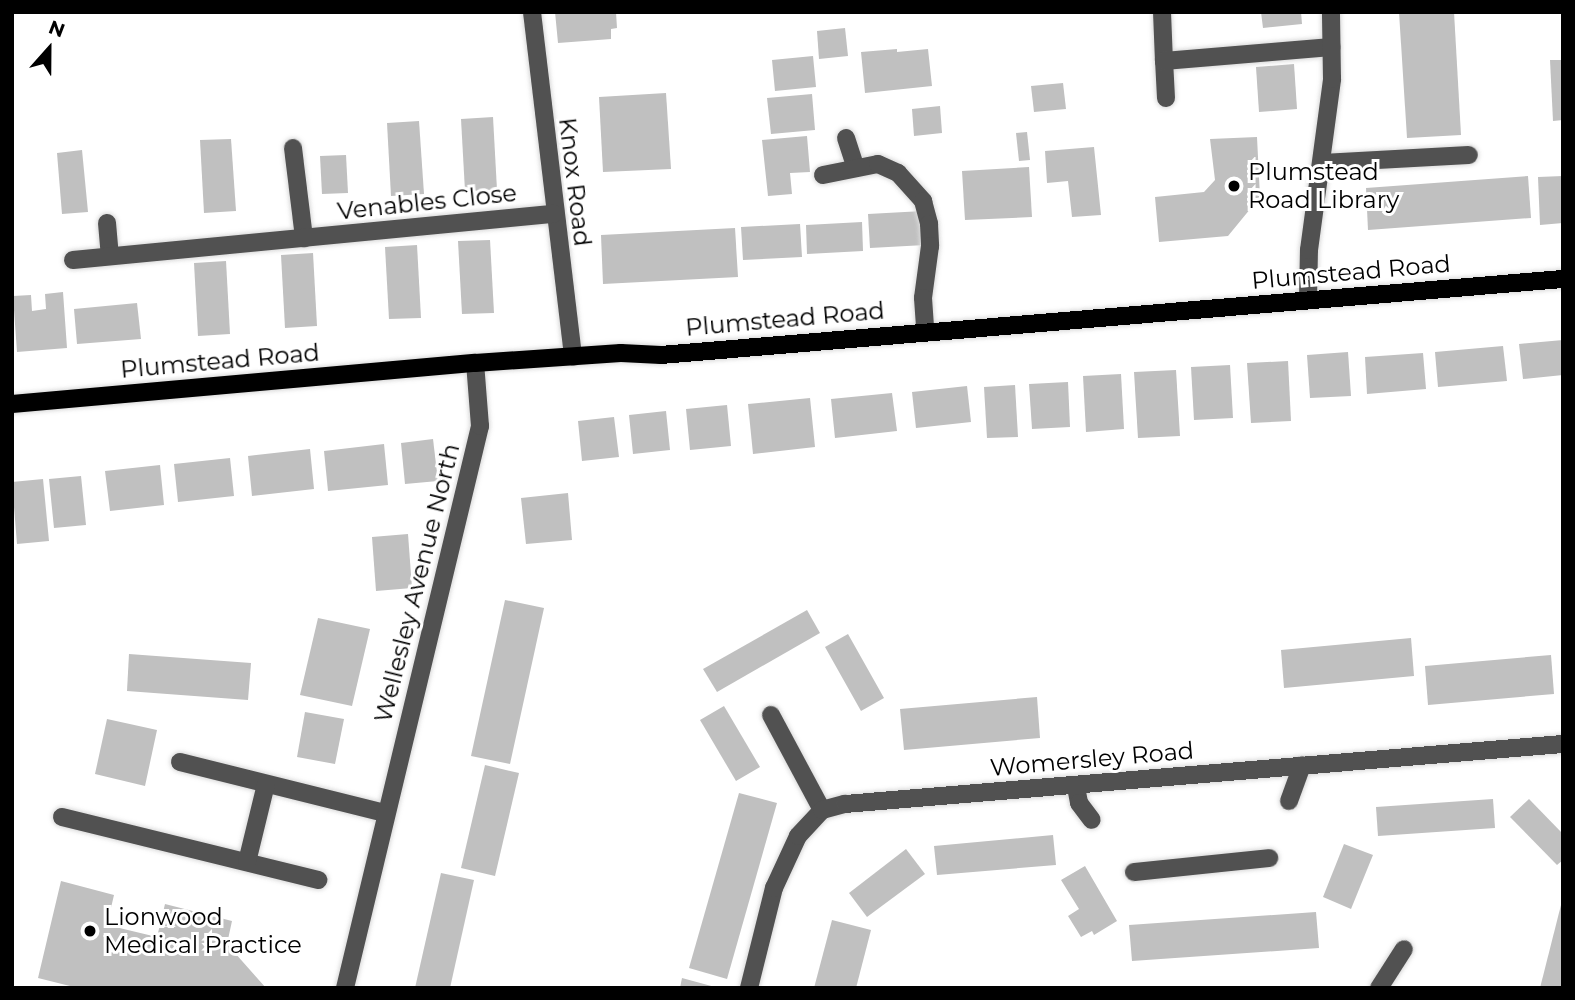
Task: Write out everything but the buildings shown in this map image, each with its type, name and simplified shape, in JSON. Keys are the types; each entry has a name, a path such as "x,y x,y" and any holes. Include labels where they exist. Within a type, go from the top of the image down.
{"main road":[{"name":"Plumstead Road","path":"12,404 475,363 621,353 660,355 925,330 1563,278"}],"street":[{"name":"Knox Road","path":"532,12 573,357"},
{"path":"1162,12 1167,98"},
{"path":"1308,300 1309,250 1332,79 1331,12"},
{"path":"1164,61 1331,47"},
{"path":"846,138 855,166"},
{"name":"Venables Close","path":"293,148 304,238"},
{"path":"1322,163 1469,155"},
{"path":"823,175 855,166 878,164 898,173 923,201 930,246 923,299 925,330"},
{"name":"Venables Close","path":"73,260 554,214"},
{"path":"107,223 110,256"},
{"name":"Wellesley Avenue North","path":"345,988 480,426 475,363"},
{"path":"749,988 774,888 797,836 822,810 771,715"},
{"name":"Womersley Road","path":"822,810 845,804 1076,787 1563,744"},
{"path":"180,762 385,813"},
{"path":"1289,800 1302,765"},
{"path":"247,862 266,784"},
{"path":"1076,787 1079,803 1092,820"},
{"path":"62,817 318,880"},
{"path":"1134,872 1269,858"},
{"path":"1379,988 1404,949"}],"place":[{"name":"Plumstead Road Library","path":"1234,186"},
{"name":"Lionwood Medical Practice","path":"90,931"}]}
